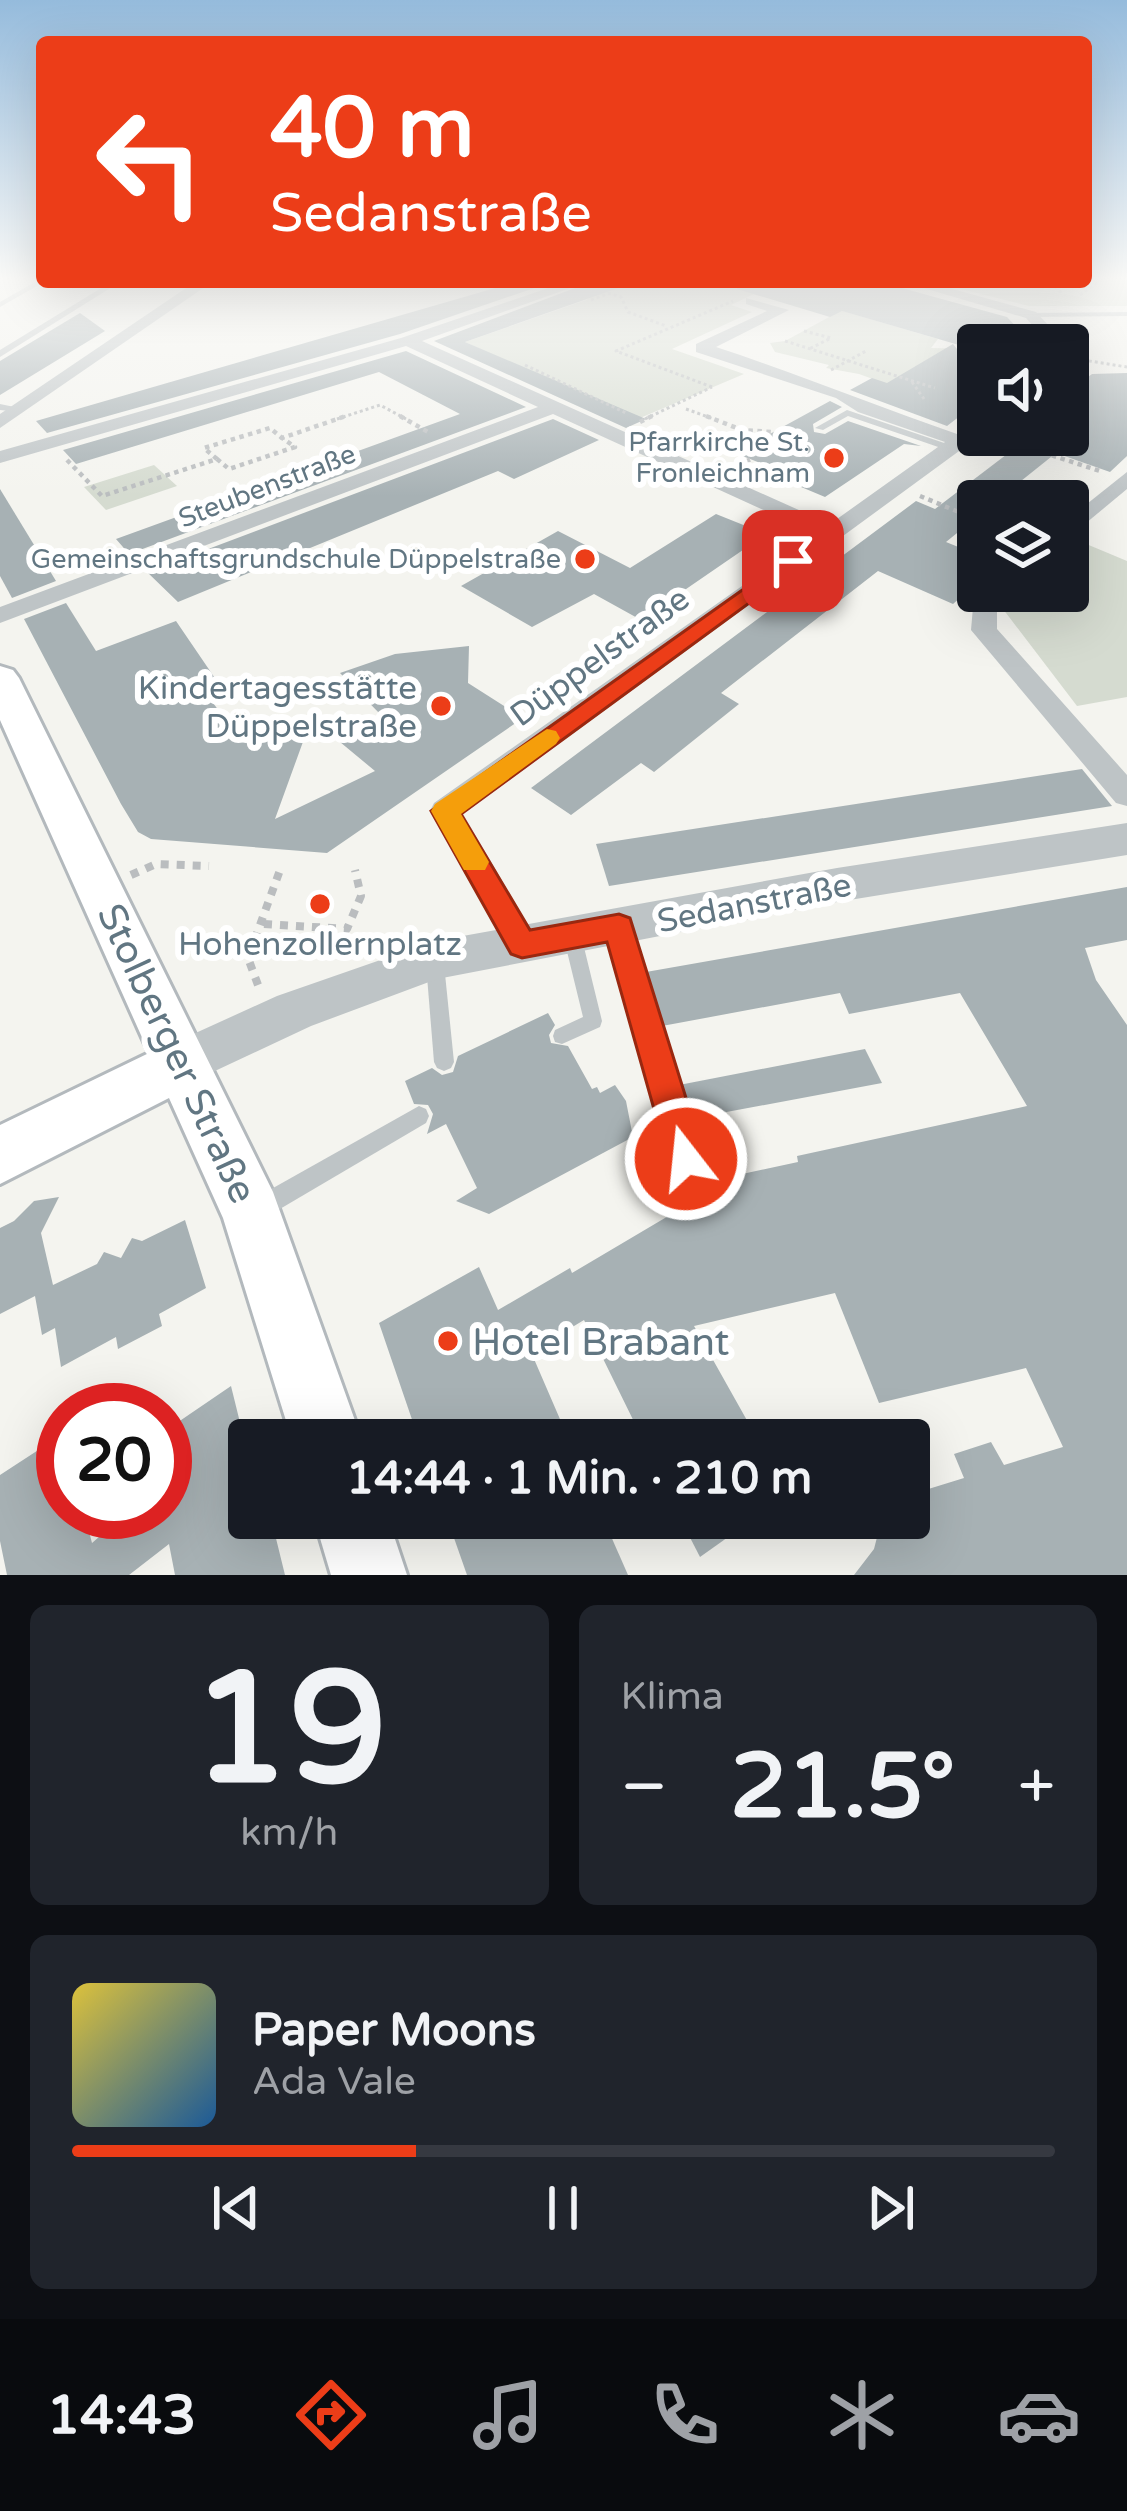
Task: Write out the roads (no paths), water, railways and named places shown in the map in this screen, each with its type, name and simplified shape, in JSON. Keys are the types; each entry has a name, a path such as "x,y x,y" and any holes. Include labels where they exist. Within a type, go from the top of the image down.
{"main road":[{"name":"Stolberger Straße","path":"0,678 103,887 253,1213 320,1419"},
{"path":"0,1155 185,1062"},
{"path":"358,1539 369,1575"}],"street":[{"path":"0,422 9,408 100,350"},
{"path":"0,457 378,350"},
{"path":"426,350 832,533"},
{"path":"704,350 957,437"},
{"name":"Steubenstraße","path":"0,616 554,406"},
{"name":"Düppelstraße","path":"522,944 445,811 957,443"},
{"path":"1089,512 1126,479"},
{"path":"985,612 984,629 1127,795"},
{"name":"Sedanstraße","path":"185,1062 271,1021 435,961 837,885 1127,839"}],"lane":[{"path":"820,428 847,412 957,438"},
{"path":"619,927 686,1159"},
{"path":"562,1036 592,1021 572,935"},
{"path":"435,961 444,1062"},
{"path":"253,1213 419,1116"}],"place":[{"name":"Pfarrkirche St. Fronleichnam","path":"834,458"},
{"name":"Gemeinschaftsgrundschule Düppelstraße","path":"585,559"},
{"name":"Kindertagesstätte Düppelstraße","path":"441,706"},
{"name":"Hohenzollernplatz","path":"320,904"},
{"name":"Hotel Brabant","path":"448,1341"}]}
